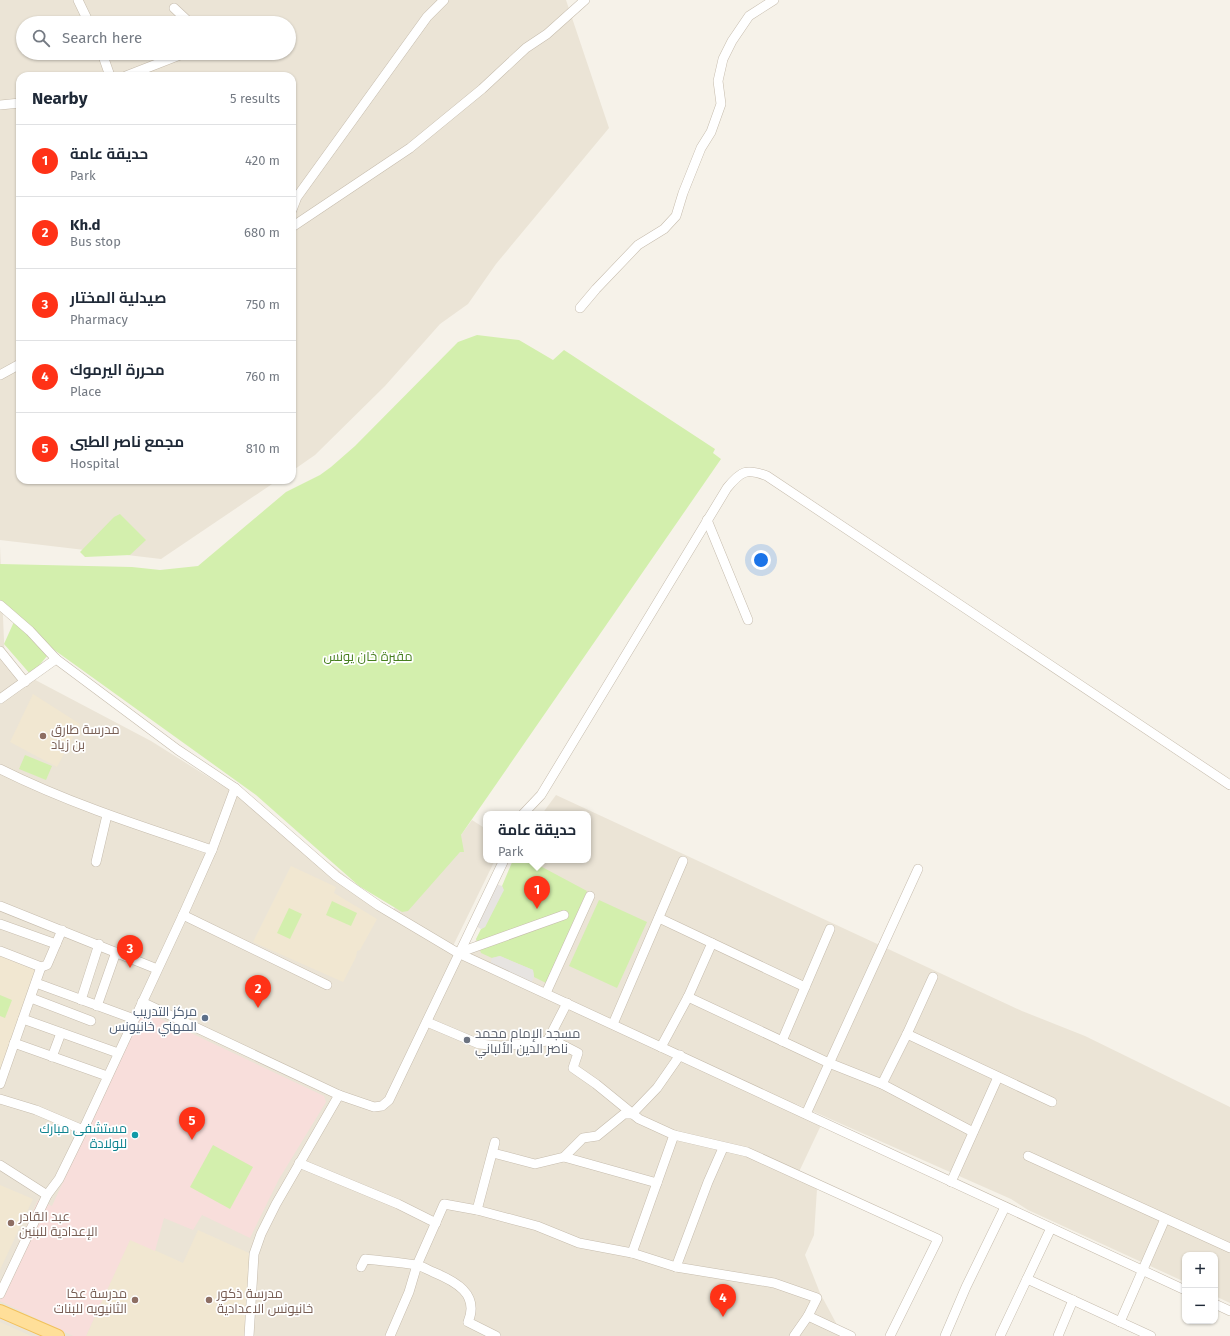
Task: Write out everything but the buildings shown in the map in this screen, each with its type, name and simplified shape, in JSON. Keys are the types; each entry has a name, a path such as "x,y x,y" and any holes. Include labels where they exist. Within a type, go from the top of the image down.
{"main road":[{"path":"0,1311 58,1336"},
{"path":"0,1320 37,1336"}],"street":[{"path":"78,0 86,16"},
{"path":"296,200 427,17 444,0"},
{"path":"296,225 410,148 482,89 526,48 547,34 585,0"},
{"path":"580,308 638,245 664,229 676,216 683,193 701,148 711,132 721,104 718,81 723,59 732,41 749,16 774,0"},
{"path":"174,8 183,16"},
{"path":"104,60 109,72"},
{"path":"136,72 167,60"},
{"path":"0,105 16,104"},
{"path":"0,375 16,366"},
{"path":"526,811 541,795 727,488 741,473 756,472 767,476 1230,785"},
{"path":"707,520 748,620"},
{"path":"0,605 30,631 56,659 178,750 236,788 336,876 379,906 458,953 1182,1289"},
{"path":"0,651 26,682"},
{"path":"0,699 26,682 56,659"},
{"path":"0,769 40,789 107,815 212,850"},
{"path":"0,1294 47,1195 59,1179 83,1130 183,915 212,850 236,788"},
{"path":"96,862 107,815"},
{"path":"613,1024 683,861"},
{"path":"142,1002 339,1095 374,1108 382,1106 389,1100 427,1022 458,953 503,863"},
{"path":"806,1114 918,869"},
{"path":"546,993 590,896"},
{"path":"0,906 99,944 157,969"},
{"path":"183,915 328,985"},
{"path":"458,953 564,915"},
{"path":"659,918 805,987"},
{"path":"0,924 56,944"},
{"path":"782,1041 830,929"},
{"path":"0,951 41,967 47,965 62,930"},
{"path":"661,1047 688,997 712,943"},
{"path":"81,1000 99,944"},
{"path":"97,1006 116,952"},
{"path":"0,1084 41,967"},
{"path":"89,974 106,981"},
{"path":"882,1084 933,977"},
{"path":"36,983 134,1019"},
{"path":"688,997 830,1063 882,1084 973,1132"},
{"path":"31,998 91,1021"},
{"path":"427,1022 479,1044 502,1046 548,1041 567,1003"},
{"path":"23,1019 118,1053"},
{"path":"52,1057 61,1033"},
{"path":"907,1034 1052,1102"},
{"path":"549,1038 578,1053 573,1068 596,1084 632,1114 674,1135 723,1148 747,1152 938,1239 890,1336"},
{"path":"14,1043 107,1076"},
{"path":"564,1157 583,1138 597,1136 624,1114 632,1114 657,1088 680,1055"},
{"path":"951,1182 998,1077"},
{"path":"249,1336 254,1254 264,1226 339,1095"},
{"path":"0,1099 36,1110 83,1130"},
{"path":"632,1254 674,1135"},
{"path":"476,1210 495,1142"},
{"path":"676,1267 708,1182 723,1148"},
{"path":"493,1153 535,1164 564,1157 657,1183"},
{"path":"1028,1156 1230,1248"},
{"path":"299,1163 398,1204 436,1223"},
{"path":"0,1165 47,1195"},
{"path":"390,1336 409,1292 417,1265 444,1204 476,1210 538,1226 579,1243 632,1254 676,1267 766,1282 799,1290 817,1298 808,1316 794,1336"},
{"path":"944,1336 1005,1207"},
{"path":"1120,1322 1166,1219"},
{"path":"1000,1336 1051,1228"},
{"path":"361,1267 365,1259 417,1265 461,1285 472,1308 468,1322 496,1336"},
{"path":"1027,1279 1151,1336"},
{"path":"1058,1336 1073,1300"},
{"path":"1218,1305 1230,1311"},
{"path":"808,1316 851,1336"}],"shaded area":[{"path":"0,0 566,0 609,128 496,264 468,304 440,324 385,386 315,455 296,468 296,72 16,72 16,484 272,484 161,559 0,540"},
{"path":"0,546 5,664 151,741 261,810 391,911 452,855 461,835 472,820 483,827 483,863 494,863 453,946 700,1060 469,953 517,863 591,863 591,811 1022,1011 1085,1036 1230,1107 1230,1303 1218,1297 1218,1252 1182,1252 1182,1281 1028,1210 1011,1199 794,1103 823,1121 797,1176 817,1189 814,1235 805,1255 820,1293 843,1336 0,1336"},
{"name":"مدرسة طارق بن زياد","path":"33,694 80,724 57,767 10,742"},
{"path":"556,795 591,811 544,811"},
{"path":"291,866 336,887 334,893 377,919 360,950 357,951 356,957 343,982 253,942"},
{"path":"493,883 502,886 504,890 485,927 481,929 472,924"},
{"path":"0,956 35,970 0,1077"},
{"path":"500,956 533,970 534,977 530,986 489,968 492,958"},
{"path":"142,1010 324,1096 326,1102 279,1179 250,1238 202,1215 193,1230 164,1218 155,1251 130,1240 86,1336 73,1336 0,1301 0,1286 38,1200 52,1206"},
{"name":"عبد القادر الإعدادية للبنين","path":"0,1185 33,1199 0,1270"},
{"path":"198,1230 251,1254 247,1336 86,1336 130,1239 183,1263"},
{"path":"0,1322 31,1336 0,1336"}],"green space":[{"name":"مقبرة خان يونس","path":"477,335 519,340 553,360 564,350 715,449 713,453 721,459 461,835 464,852 460,852 408,911 402,912 359,886 256,795 53,649 31,675 4,644 17,615 0,600 0,564 132,567 160,570 198,566 286,492 320,475 331,467 355,446 458,342"},
{"path":"120,514 146,540 130,555 85,557 80,552 114,517"},
{"path":"25,755 52,766 46,780 19,769"},
{"path":"512,863 535,863 587,891 546,983 534,977 533,970 500,956 492,958 481,953 476,939 481,929 485,927 503,890 502,886"},
{"path":"599,900 647,922 617,988 569,966"},
{"path":"332,901 357,913 351,926 326,915"},
{"path":"289,908 302,914 290,939 277,933"},
{"path":"0,995 12,1000 5,1018 0,1016"},
{"path":"213,1145 253,1167 230,1209 190,1187"}],"place":[{"name":"مدرسة طارق بن زياد","path":"43,736"},
{"name":"حديقة عامة","path":"537,909"},
{"name":"صيدلية المختار","path":"130,968"},
{"name":"Kh.d","path":"258,1008"},
{"name":"مركز التدريب المهني خانيونس","path":"205,1018"},
{"name":"مسجد الإمام محمد ناصر الدين الألباني","path":"467,1040"},
{"name":"مستشفى مبارك للولادة","path":"135,1135"},
{"name":"مجمع ناصر الطبى","path":"192,1140"},
{"name":"عبد القادر الإعدادية للبنين","path":"11,1223"},
{"name":"مدرسة عكا الثانيويه للبنات","path":"135,1300"},
{"name":"مدرسة ذكور خانيونس الاعدادية","path":"209,1300"},
{"name":"محررة اليرموك","path":"723,1317"}]}
